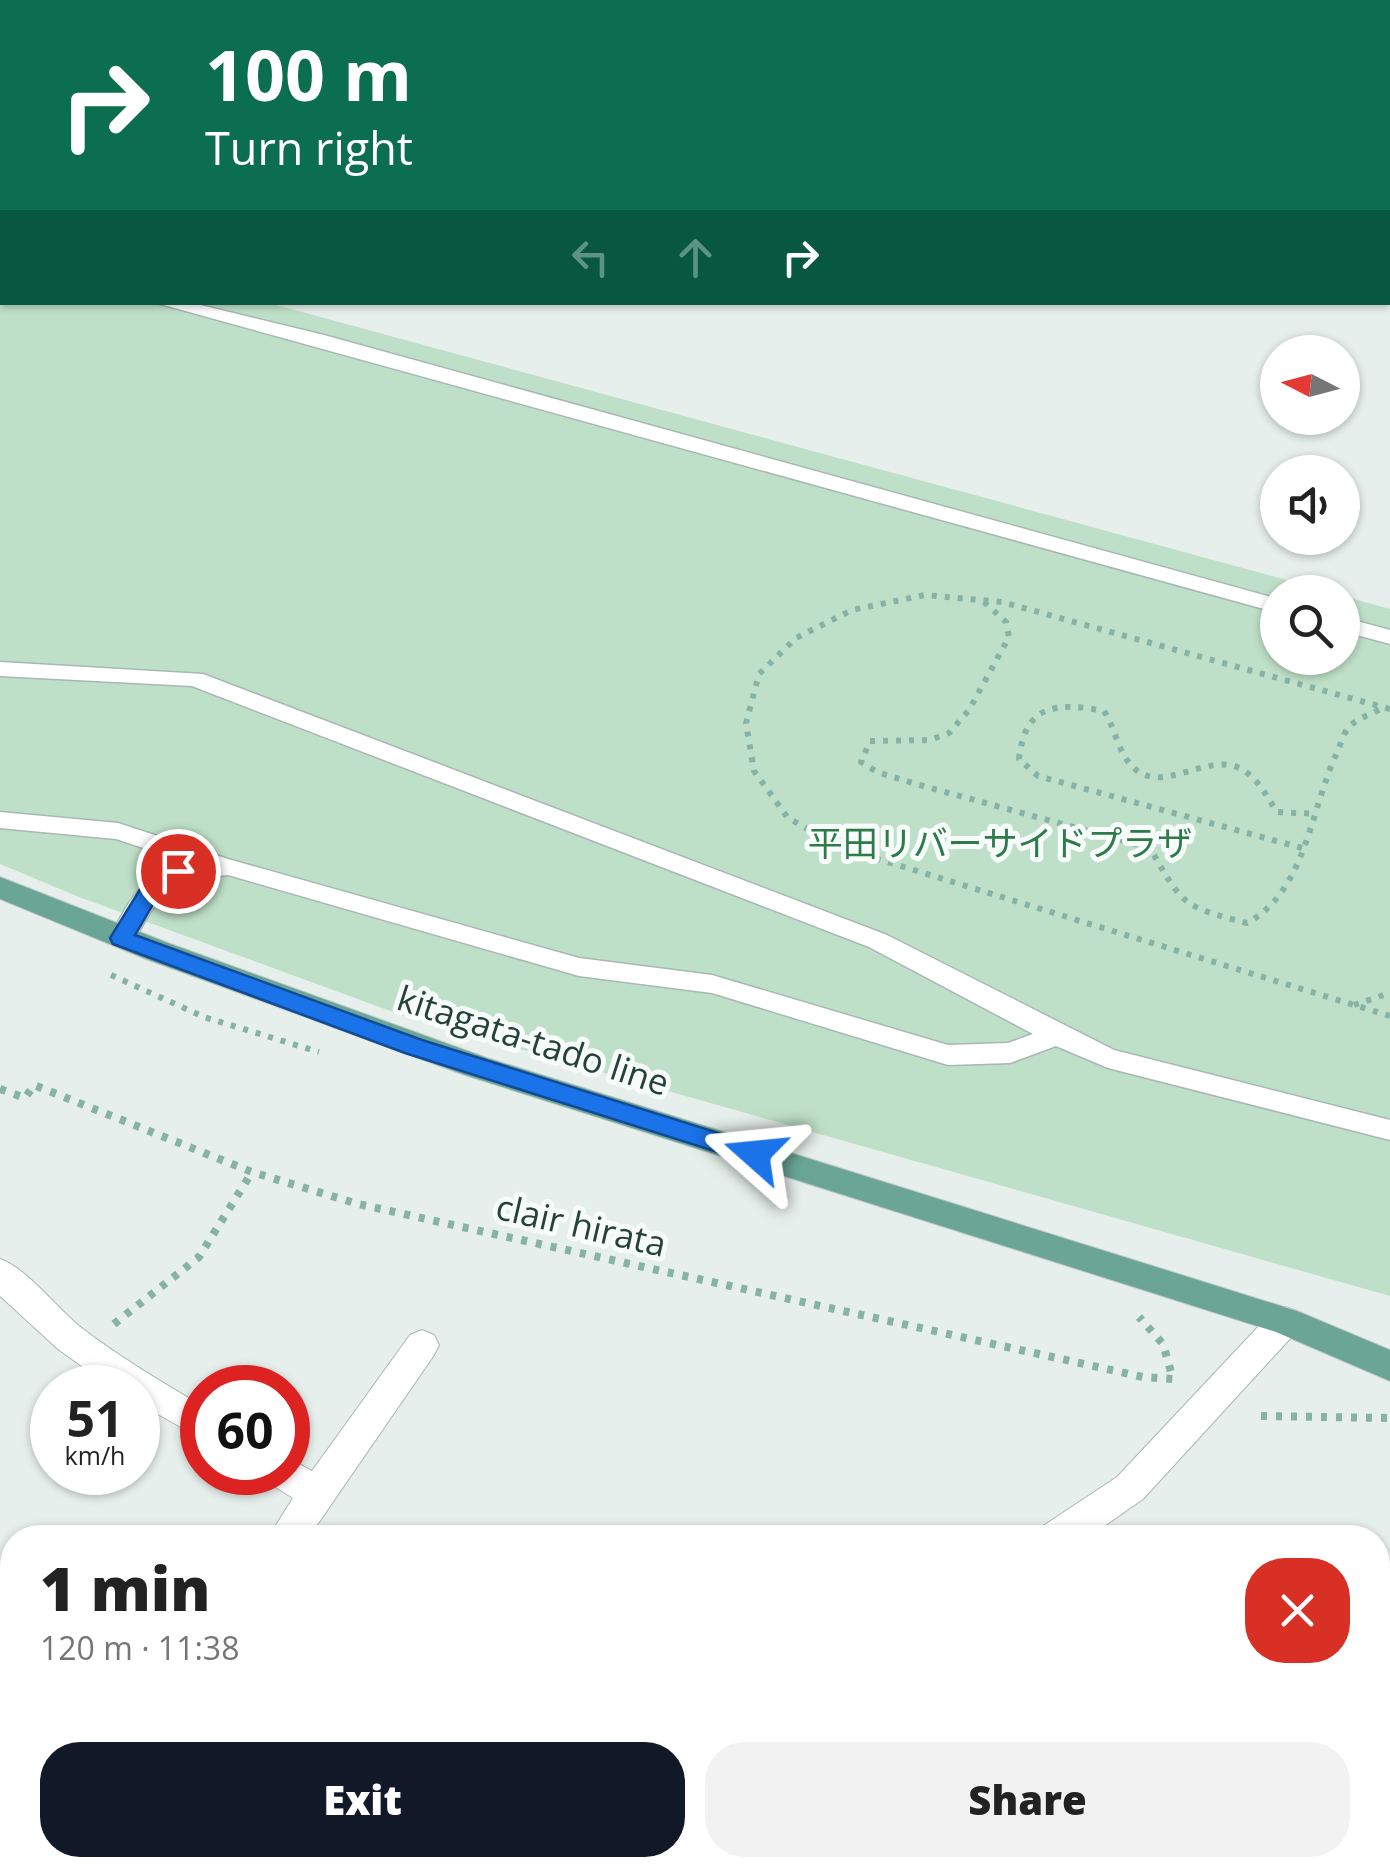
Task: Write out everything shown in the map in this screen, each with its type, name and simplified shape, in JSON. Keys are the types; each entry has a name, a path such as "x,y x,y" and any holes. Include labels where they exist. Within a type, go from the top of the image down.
{"main road":[{"name":"kitagata-tado line","path":"0,887 122,938 414,1046 1286,1321 1390,1366"},
{"path":"1286,1321 1390,1344"}],"street":[{"path":"0,1273 27,1303 81,1350 180,1411"},
{"path":"1075,1525 1130,1488 1286,1321"},
{"path":"295,1525 422,1345"},
{"path":"310,1489 318,1494"}],"lane":[{"path":"175,305 317,338 1260,601"},
{"path":"1360,629 1390,638"},
{"path":"0,669 194,679 878,941 1108,1058 1390,1130"},
{"path":"0,820 118,831 228,867 579,966 712,984 948,1055 1010,1053 1057,1035"},
{"path":"122,938 154,883 178,871 228,867"}],"path":[{"path":"1387,708 1002,602 924,595 852,610 796,638 758,674 746,723 754,771 788,818 842,848 1390,1016"},
{"path":"983,600 1006,622 1009,638 959,726 943,738 886,736 870,742 861,762 877,772 916,784 1150,848 1174,890 1193,909 1222,919 1247,923 1267,912 1302,848 1317,814 1328,772 1349,727 1387,708"},
{"path":"1302,848 1038,776 1019,759 1025,729 1046,709 1071,704 1104,711 1117,727 1126,762 1139,772 1166,778 1206,762 1229,764 1268,792 1278,812 1317,814"},
{"path":"1354,1005 1390,993"},
{"name":"clair hirata","path":"0,1089 25,1098 34,1085 252,1172 377,1209 1144,1377 1173,1379"},
{"path":"124,1316 199,1257 252,1172"},
{"path":"1262,1416 1284,1420 1362,1413 1390,1418"}],"green space":[{"name":"平田リバーサイドプラザ","path":"0,305 276,305 1269,575 1260,575 1260,675 1360,675 1360,601 1390,609 1390,1296 404,1016 79,897 0,864"}],"route":[{"path":"178,871 154,883 122,938 414,1046 755,1154"}]}
